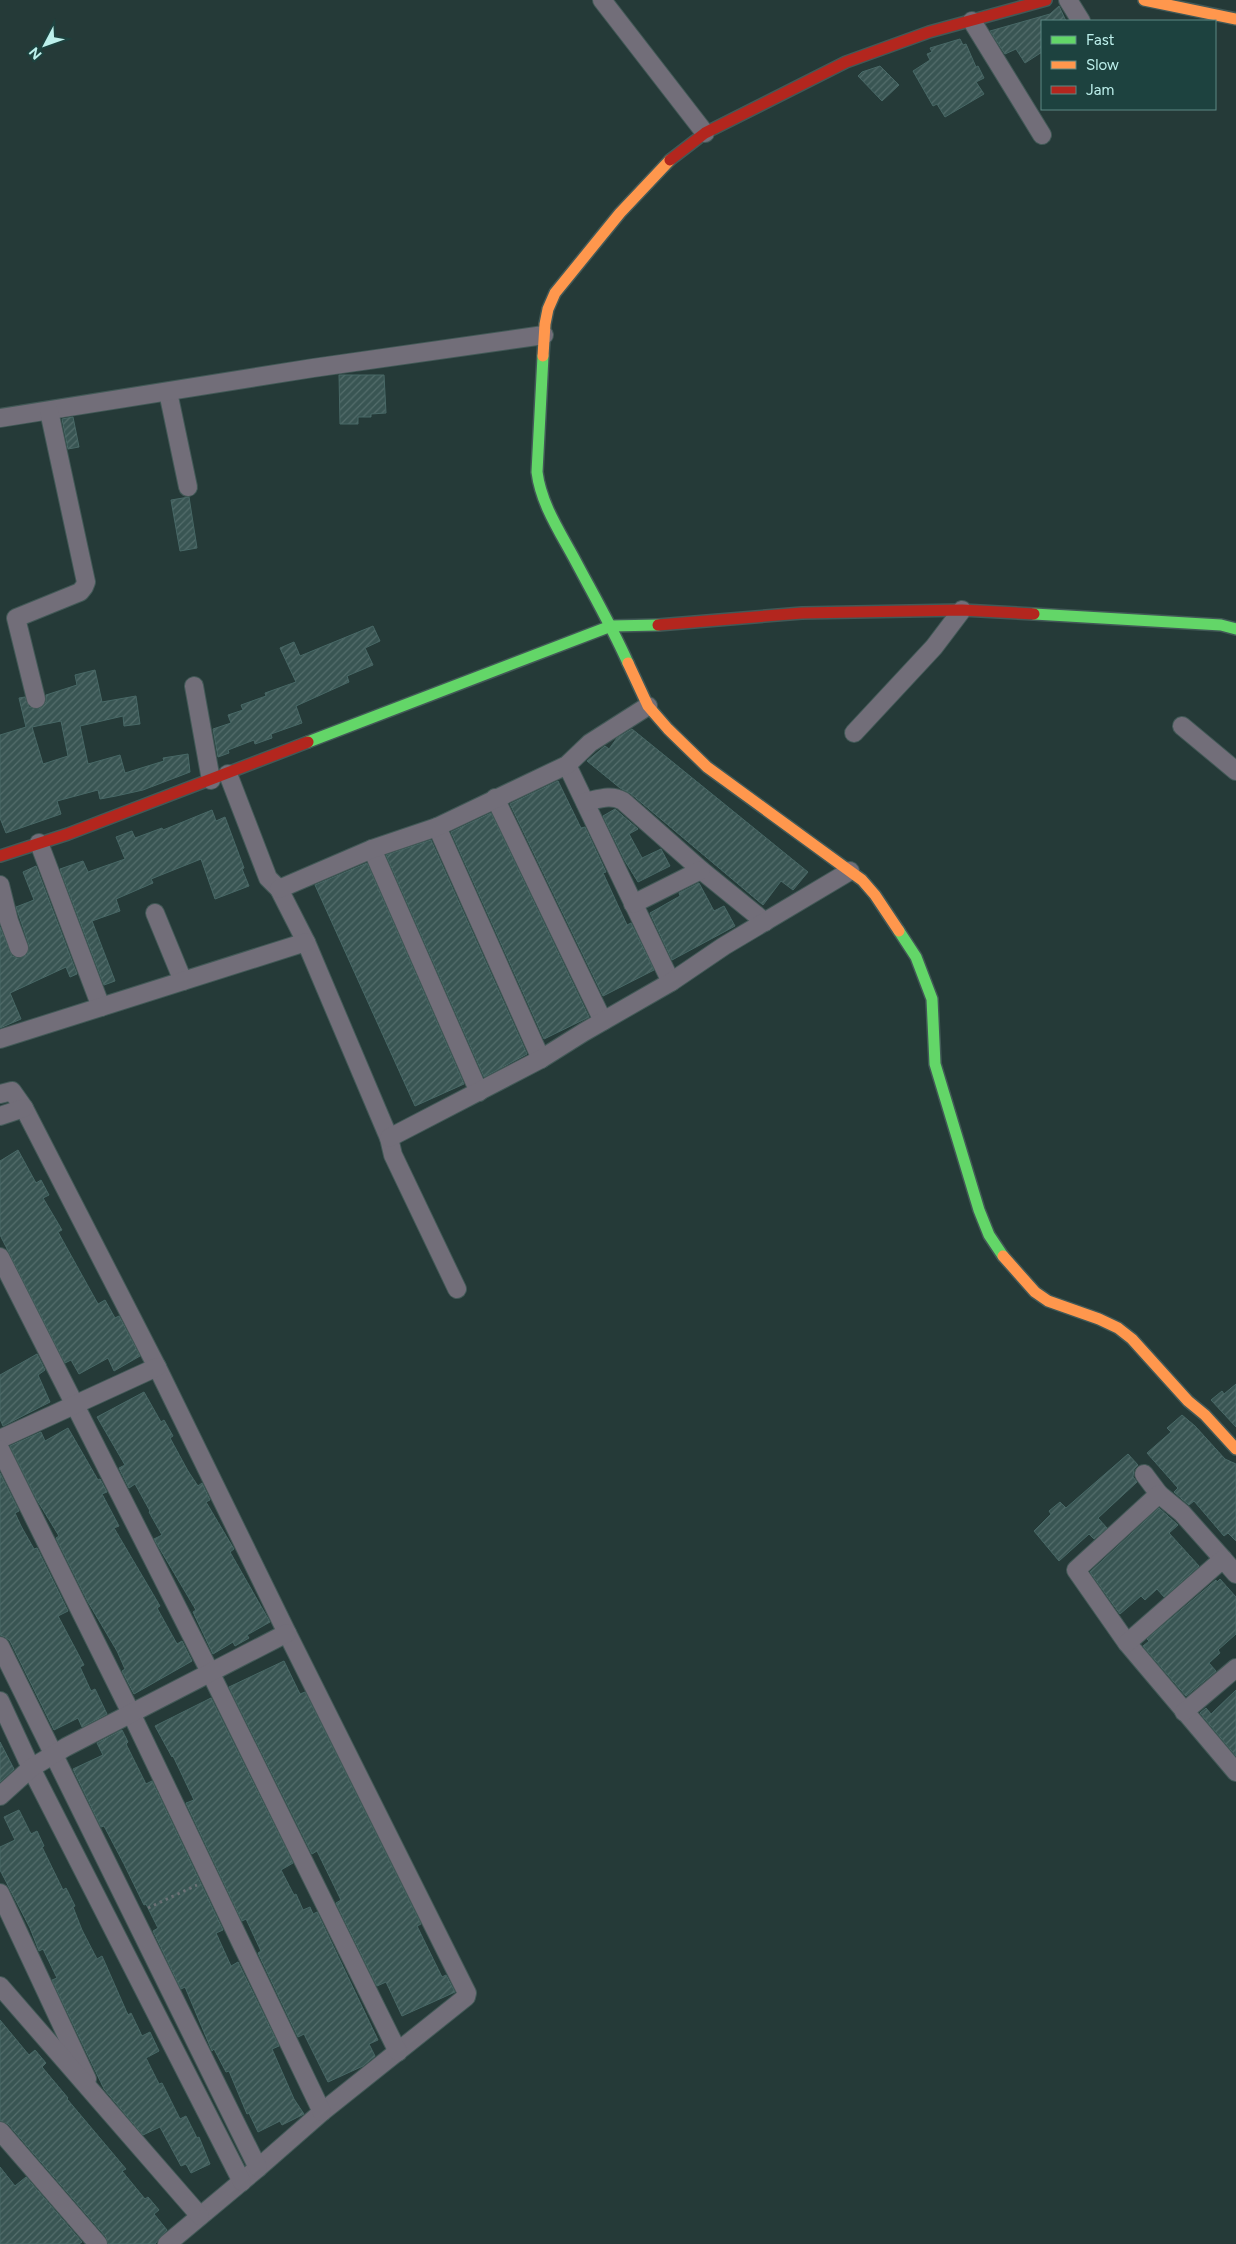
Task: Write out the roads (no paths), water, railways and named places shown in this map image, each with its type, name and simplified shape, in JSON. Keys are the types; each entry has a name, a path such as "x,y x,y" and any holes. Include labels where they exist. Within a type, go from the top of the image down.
{"street":[{"path":"602,0 699,125"},
{"path":"1046,0 928,32 846,62 699,125 674,156 620,213 555,293 548,309 544,335 537,472 539,489 549,512 612,626 648,706 668,729 707,767 862,880 875,895 916,957 932,999 935,1064 979,1210 994,1242 1009,1265 1035,1292 1048,1301 1099,1319 1118,1328 1132,1339 1188,1402 1205,1415 1236,1449"},
{"path":"1068,0 1080,20"},
{"path":"1144,0 1236,19"},
{"path":"972,21 1042,135"},
{"path":"0,418 313,368 544,335"},
{"path":"168,392 188,487"},
{"path":"36,699 16,618 80,592 86,582 49,411"},
{"path":"854,733 934,647 962,610"},
{"path":"0,856 228,774 416,699 612,626 675,624 802,613 962,610 1212,624 1236,629"},
{"path":"194,686 211,780"},
{"path":"280,889 372,850 437,827 568,765 590,743 648,706"},
{"path":"1182,726 1236,771"},
{"path":"568,765 671,982"},
{"path":"228,774 268,878 280,889 306,942 389,1138 393,1154 457,1289"},
{"path":"585,802 606,797 617,797 701,870 765,922"},
{"path":"496,798 603,1021"},
{"path":"437,827 542,1059"},
{"path":"39,843 102,1007"},
{"path":"372,850 479,1092"},
{"path":"633,904 701,870"},
{"path":"389,1138 542,1059 671,982 724,946 850,871"},
{"path":"0,885 19,948"},
{"path":"155,913 183,981"},
{"path":"0,1040 306,942"},
{"path":"0,1094 12,1091 24,1108 157,1367 287,1633 467,1993 466,1997 322,2112 167,2244"},
{"path":"0,1116 24,1108"},
{"path":"0,1257 211,1674 398,2052"},
{"path":"0,1439 157,1367"},
{"path":"0,1450 131,1713 322,2112"},
{"path":"1144,1474 1159,1494 1182,1514 1236,1574"},
{"path":"1159,1494 1076,1570 1127,1643 1236,1772"},
{"path":"1127,1643 1223,1559"},
{"path":"0,1796 31,1768 53,1754 211,1674 287,1633"},
{"path":"0,1646 258,2168"},
{"path":"1184,1712 1236,1668"},
{"path":"0,1701 31,1768 242,2182"},
{"path":"0,1893 97,2100"},
{"path":"0,1986 97,2100 200,2216"},
{"path":"0,2131 98,2244"}]}
